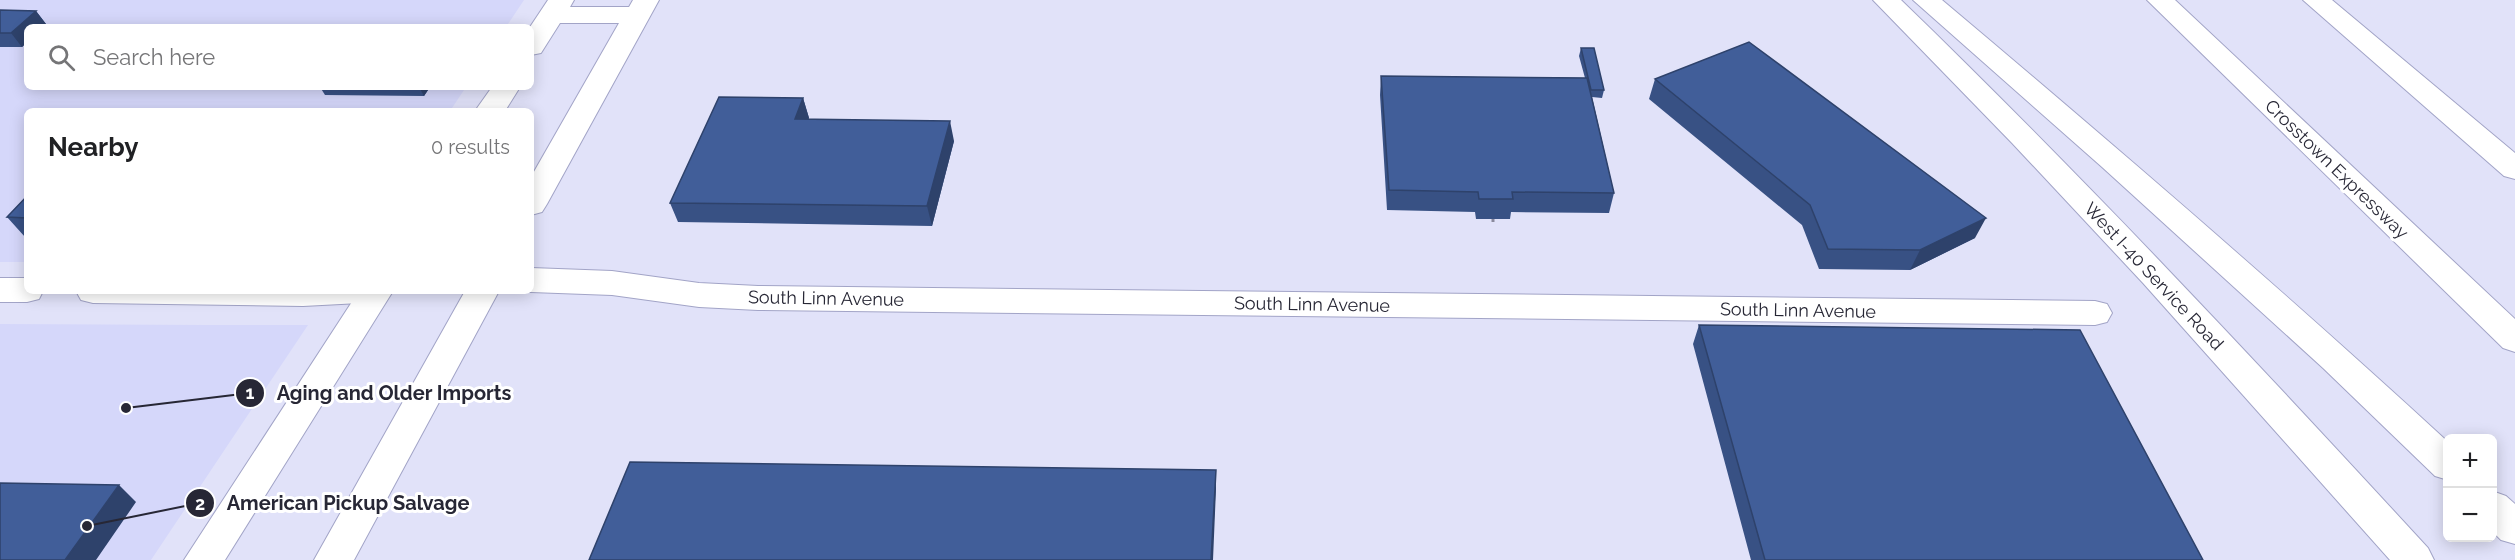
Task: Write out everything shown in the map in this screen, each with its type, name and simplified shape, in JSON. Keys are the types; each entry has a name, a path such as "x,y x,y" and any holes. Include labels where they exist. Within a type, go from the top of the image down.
{"main road":[{"name":"West I-40 Service Road","path":"1886,0 2046,162 2233,360 2414,560"},
{"path":"1926,0 2113,160 2335,359 2443,460"},
{"name":"Crosstown Expressway","path":"2160,0 2515,339"},
{"path":"2316,0 2515,169"},
{"path":"534,42 556,7 641,8 534,199"},
{"path":"492,108 504,90"},
{"name":"South Linn Avenue","path":"534,280 612,283 699,296 758,298 2094,313"},
{"path":"0,290 24,290"},
{"path":"204,560 374,294"},
{"path":"334,560 480,294"},
{"path":"2497,511 2515,528"}],"shaded area":[{"path":"0,0 524,0 508,24 24,24 24,90 464,90 452,108 24,108 24,262 0,262"},
{"path":"0,324 308,325 151,560 0,560"}],"building":[{"path":"0,10 36,11 11,33 0,33"},
{"path":"1749,42 1986,218 1920,250 1828,249 1810,205 1655,79"},
{"path":"1581,48 1594,48 1604,90 1591,90"},
{"path":"1381,76 1587,78 1614,193 1512,192 1513,199 1479,199 1478,192 1389,190"},
{"path":"719,97 803,98 795,119 950,121 927,206 670,203"},
{"path":"24,199 24,218 7,217"},
{"path":"1699,325 2080,330 2203,560 1765,560"},
{"path":"630,462 1216,470 1211,560 589,560"},
{"path":"0,483 119,485 65,560 0,560"}],"place":[{"name":"Aging and Older Imports","path":"126,408"},
{"name":"American Pickup Salvage","path":"87,526"}]}
